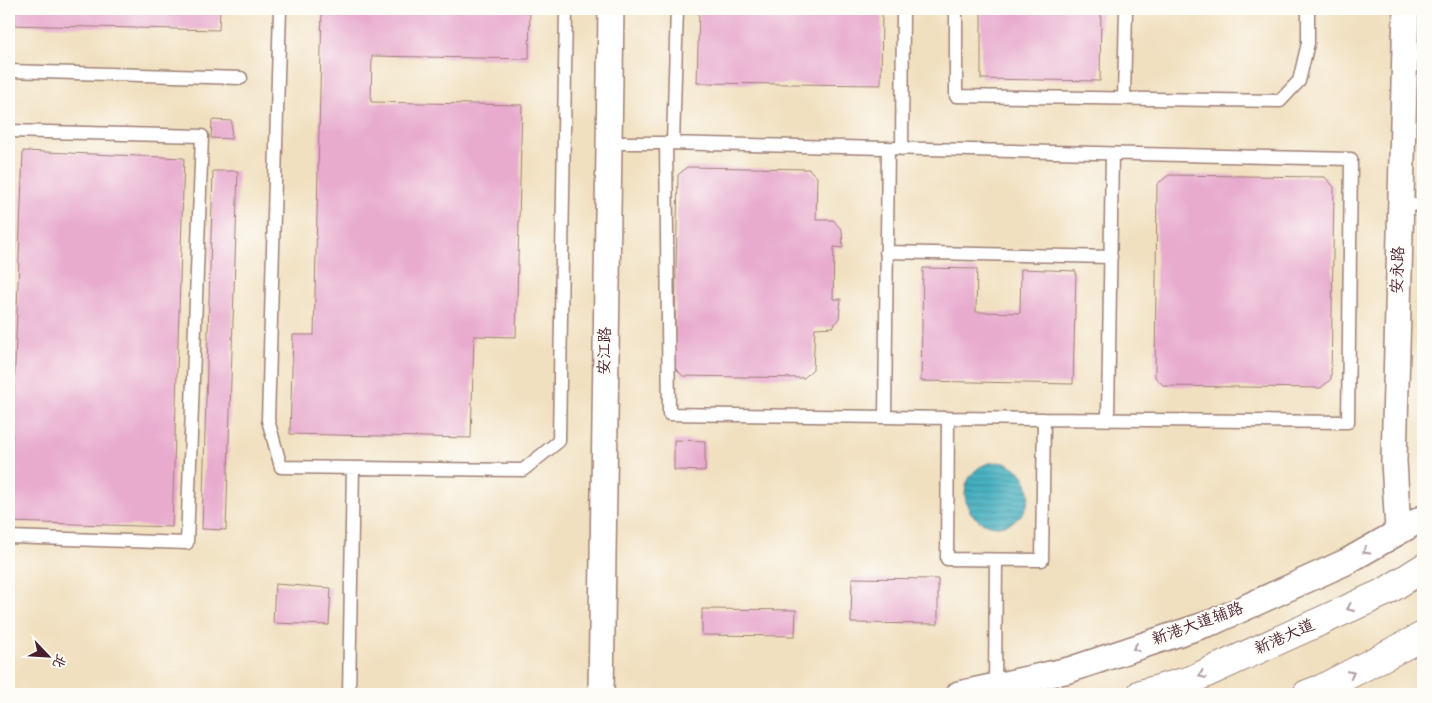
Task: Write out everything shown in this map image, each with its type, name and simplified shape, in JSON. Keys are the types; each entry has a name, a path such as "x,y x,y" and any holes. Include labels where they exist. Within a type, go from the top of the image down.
{"main road":[{"name":"新港大道","path":"1140,694 1191,680 1385,592 1423,568"},
{"path":"1307,694 1323,688 1423,636"}],"street":[{"name":"安江路","path":"601,694 611,9"},
{"name":"安永路","path":"1398,531 1394,461 1412,205 1406,9"},
{"name":"新港大道辅路","path":"959,694 1069,670 1212,622 1346,562 1423,518"}],"lane":[{"path":"280,9 268,420 281,467 523,470 559,441 566,9"},
{"path":"609,143 670,143 1351,160 1348,422 669,414 670,143 677,9"},
{"path":"902,149 903,9"},
{"path":"956,9 956,96 1280,101 1299,81 1308,43 1308,9"},
{"path":"1124,98 1126,9"},
{"path":"9,71 241,78"},
{"path":"9,131 202,136 187,543 9,537"},
{"path":"885,417 888,148"},
{"path":"1108,419 1112,154"},
{"path":"886,252 1111,257"},
{"path":"948,418 947,559 996,560 1042,560 1044,419"},
{"path":"349,694 353,468"},
{"path":"995,686 996,560"}],"water":[{"path":"997,462 1015,468 1023,476 1029,494 1023,512 1015,520 997,526 979,520 971,512 965,494 971,476 979,468"}],"building":[{"path":"9,9 220,9 219,30 9,25"},
{"path":"322,9 530,9 529,59 372,56 371,102 522,105 516,337 474,336 471,438 290,434 293,335 314,335"},
{"path":"699,9 882,9 881,85 697,83"},
{"path":"981,9 1101,9 1100,81 981,79"},
{"path":"212,120 232,121 231,139 211,138"},
{"path":"23,151 184,158 172,527 9,522"},
{"path":"687,167 809,169 817,177 816,220 833,220 842,230 843,248 834,247 833,299 841,299 839,318 833,327 815,328 813,369 804,378 683,376 674,367 678,175"},
{"path":"213,171 238,171 226,530 202,529"},
{"path":"1169,175 1325,177 1334,187 1331,379 1321,388 1164,386 1155,377 1157,184"},
{"path":"923,268 977,269 976,312 1020,313 1021,269 1076,271 1073,384 921,381"},
{"path":"674,440 705,441 705,471 674,470"},
{"path":"852,578 938,579 938,624 851,623"},
{"path":"275,584 331,588 329,625 273,623"},
{"path":"702,609 796,610 795,636 702,635"}]}
